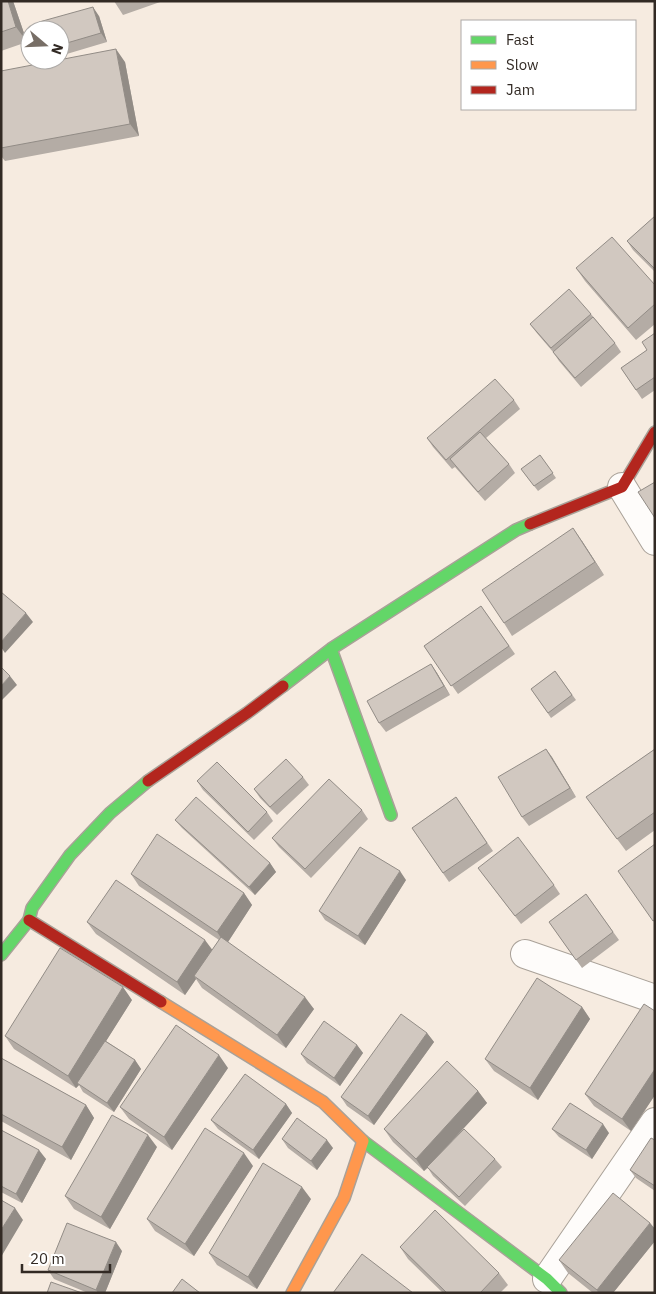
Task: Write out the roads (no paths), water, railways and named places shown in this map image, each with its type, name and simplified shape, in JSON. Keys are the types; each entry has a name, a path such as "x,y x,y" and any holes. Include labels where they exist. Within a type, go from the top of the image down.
{"street":[{"path":"1,955 29,920 32,908 70,855 110,813 153,777 247,713 331,649 516,530 622,487 655,432"},
{"path":"622,487 655,541"},
{"path":"331,649 391,815"},
{"path":"29,920 323,1102 363,1140 554,1286 655,1122"},
{"path":"525,954 655,999"},
{"path":"292,1293 344,1198 363,1140"}]}
